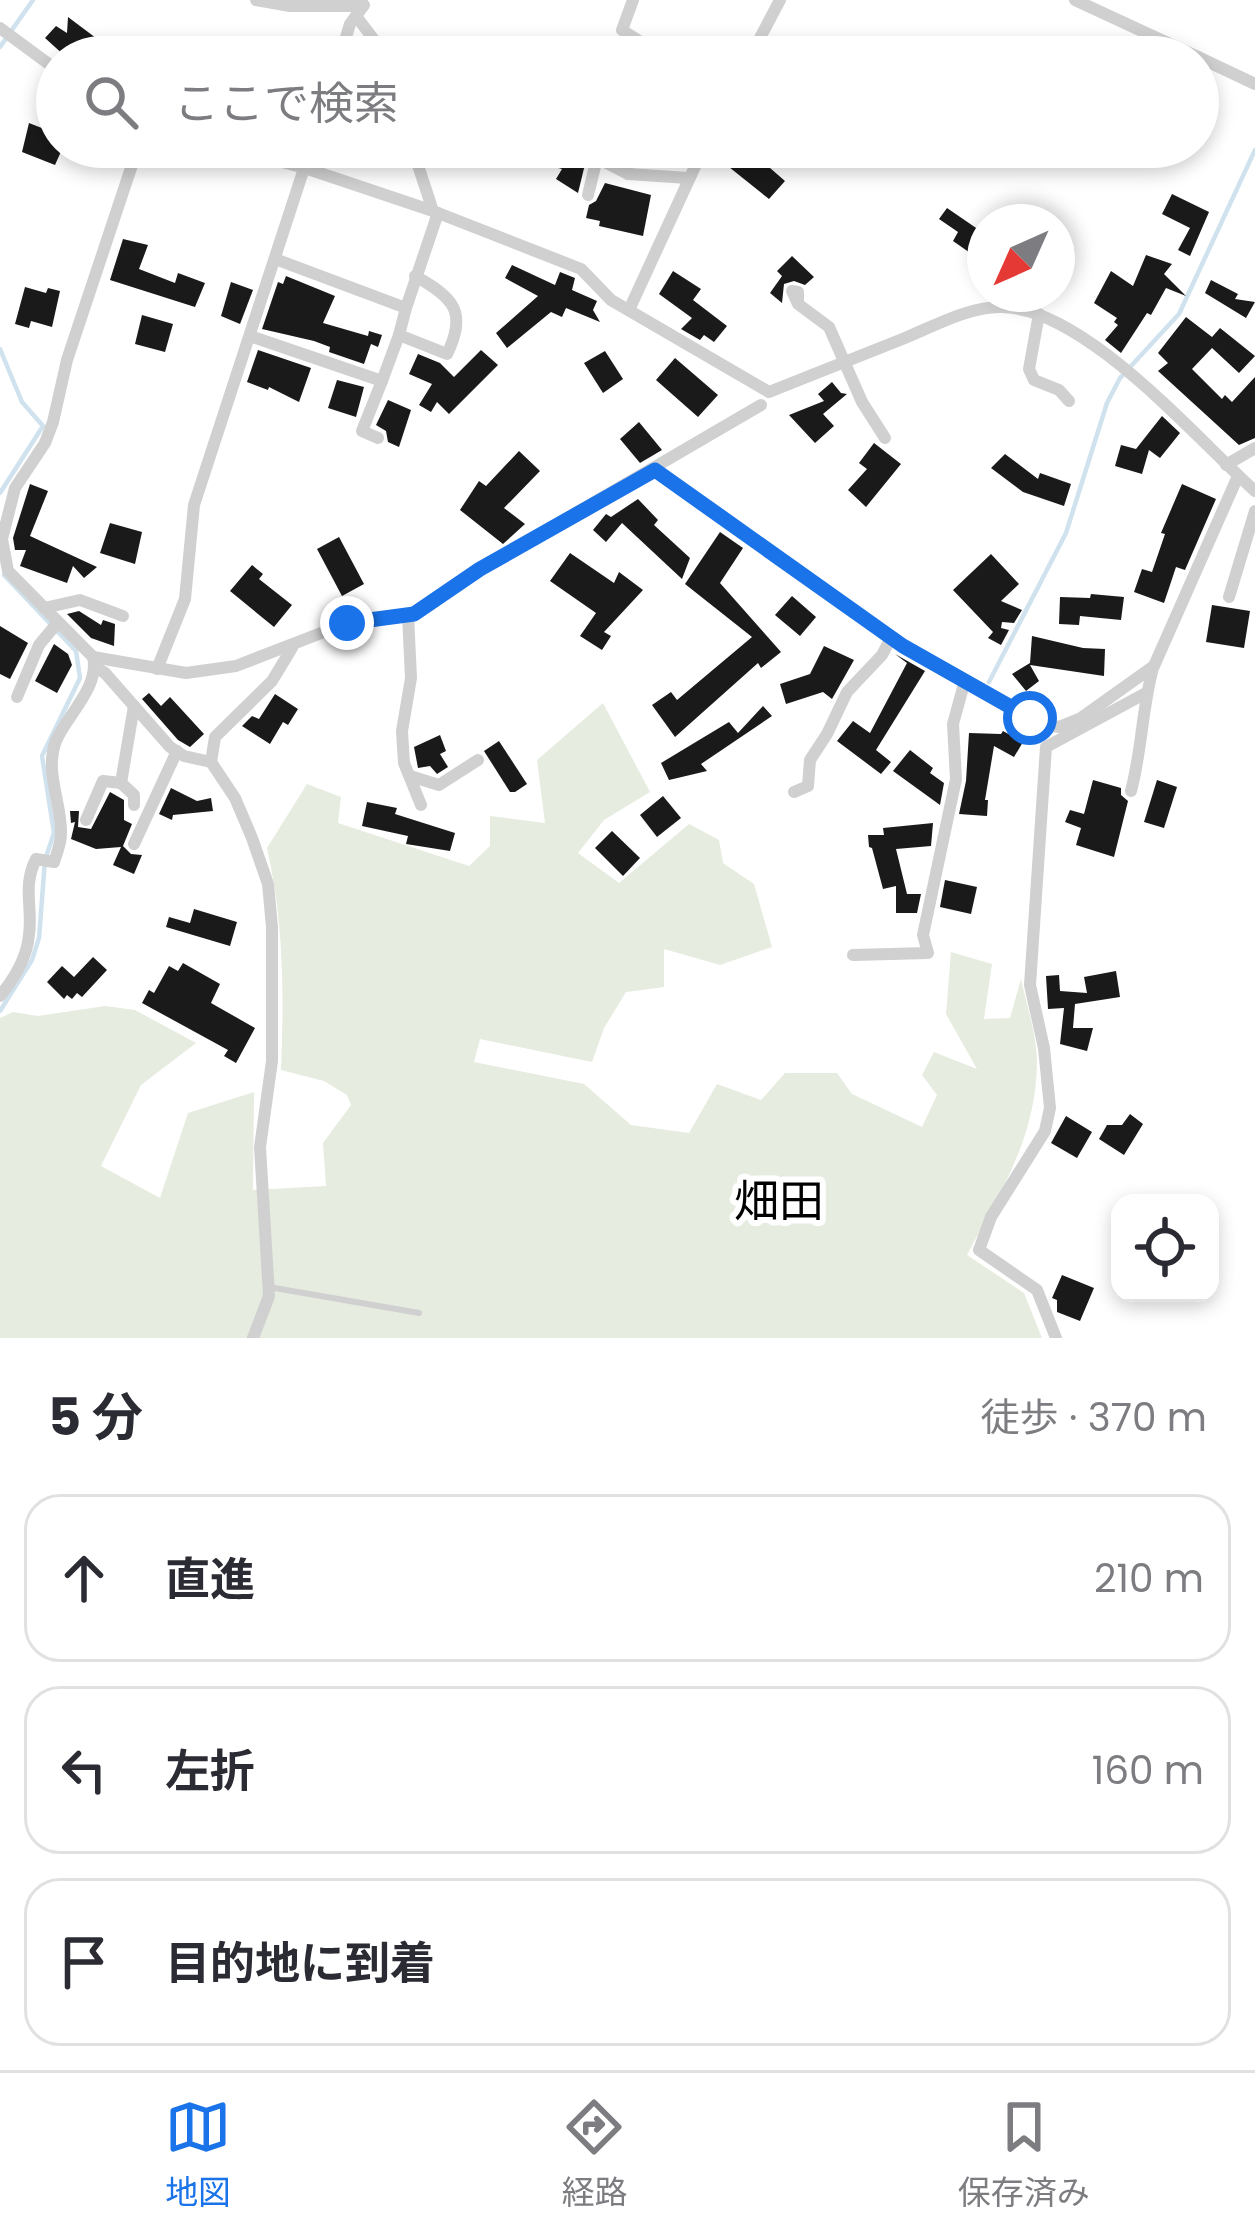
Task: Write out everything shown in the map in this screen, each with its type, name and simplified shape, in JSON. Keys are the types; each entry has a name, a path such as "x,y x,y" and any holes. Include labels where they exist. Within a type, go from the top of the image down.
{"street":[{"path":"256,0 290,6 362,7"},
{"path":"631,36 622,30 632,0"},
{"path":"761,36 779,0"},
{"path":"1075,0 1153,36"},
{"path":"349,36 362,7"},
{"path":"362,7 376,36"},
{"path":"0,29 36,55"},
{"path":"1219,67 1255,84"},
{"path":"131,168 67,360 52,422 16,488 3,519 2,539 8,571 134,706 177,751 211,762 235,798 268,884 274,1013 260,1147 269,1296 253,1338"},
{"path":"157,669 185,599 194,505 304,168 435,212 580,269 611,300 769,392 960,315 1000,307 1039,314 1078,333 1120,364 1255,490"},
{"path":"378,438 362,431 399,335 435,212 419,168"},
{"path":"589,195 595,168"},
{"path":"616,168 628,174 688,178"},
{"path":"627,168 628,174"},
{"path":"629,310 693,168"},
{"path":"274,260 406,308"},
{"path":"399,335 447,354 459,330 454,306 439,289 415,276"},
{"path":"798,304 829,327 862,402 885,438"},
{"path":"1039,314 1029,369 1034,380 1059,390 1070,401"},
{"path":"250,336 382,381"},
{"path":"94,662 186,673 236,666 347,623 408,615 761,404"},
{"path":"1226,465 1255,448"},
{"path":"655,470 891,638 1041,724 1059,727 1099,706 1154,666"},
{"path":"1131,790 1143,746 1146,693 1154,666 1238,476"},
{"path":"1229,597 1255,511"},
{"path":"44,608 80,600 123,616"},
{"path":"408,615 411,678 402,730 404,764 421,805"},
{"path":"17,697 58,622"},
{"path":"794,792 808,786 810,760 847,692 882,655 891,638"},
{"path":"211,762 215,737 272,681 293,646"},
{"path":"0,996 25,955 30,932 25,893 36,859 54,862 62,837 51,767 56,743 82,699 94,662"},
{"path":"853,955 928,953 923,935 956,779 953,724 964,683"},
{"path":"1056,1338 1036,1290 980,1250 991,1217 1045,1131 1050,1108 1044,1048 1030,985 1046,747 1146,693"},
{"path":"121,783 134,706"},
{"path":"134,844 177,751"},
{"path":"410,776 439,784 478,760"},
{"path":"86,820 103,781 121,783 134,795 134,805"}],"lane":[{"path":"269,1287 419,1312"}],"shaded area":[{"path":"603,703 650,792 604,820 578,853 619,883 689,824 719,840 723,863 754,884 772,947 720,965 664,949 664,987 626,992 604,1028 592,1062 480,1039 474,1062 584,1084 631,1125 689,1133 717,1084 761,1100 785,1073 837,1073 852,1094 922,1127 937,1095 922,1075 934,1052 977,1069 946,1014 951,952 992,964 984,1019 1010,1018 1021,979 1035,1042 1035,1090 1014,1163 967,1255 1024,1293 1042,1338 0,1338 0,1018 13,1012 38,1016 105,1006 135,1010 196,1043 141,1085 101,1166 160,1198 188,1113 254,1092 253,1190 326,1186 323,1143 351,1105 347,1095 324,1081 281,1070 282,959 267,848 307,784 341,797 338,823 469,866 490,846 490,816 545,823 537,760"}],"building":[{"path":"68,17 93,36 47,36 56,26 67,33"},
{"path":"29,123 36,126 36,158 22,152"},
{"path":"558,168 584,168 578,193 556,179 562,169"},
{"path":"730,168 770,168 785,181 769,199"},
{"path":"605,183 651,195 643,236 599,226 600,221 586,218"},
{"path":"1172,194 1209,212 1190,256 1178,250 1190,228 1162,214"},
{"path":"947,208 967,222 967,251 953,241 958,232 939,219"},
{"path":"123,239 148,245 139,269 175,283 178,273 205,283 195,307 110,280"},
{"path":"1146,255 1172,264 1164,274 1186,296 1166,288 1121,353 1105,340 1118,325 1117,318 1094,303 1111,271 1133,286"},
{"path":"792,256 814,277 805,285 784,284 782,303 770,293 782,276 777,271"},
{"path":"512,265 555,285 560,272 575,278 572,290 597,301 593,310 600,322 566,308 562,317 551,312 507,348 496,333 538,296 505,278"},
{"path":"673,271 701,289 693,300 727,326 714,342 681,329 692,318 659,294"},
{"path":"286,276 335,296 323,323 368,336 369,331 382,335 378,347 371,344 364,364 329,352 330,347 314,341 262,329 278,282 283,284"},
{"path":"1211,280 1238,294 1235,299 1255,302 1246,318 1205,293"},
{"path":"231,282 253,290 240,324 221,316"},
{"path":"25,287 60,291 52,327 31,321 29,328 15,324"},
{"path":"142,315 173,324 165,352 135,344"},
{"path":"1186,317 1212,337 1220,328 1255,356 1239,373 1212,348 1192,369 1222,399 1225,395 1232,402 1255,377 1255,438 1239,445 1158,371 1168,363 1158,353"},
{"path":"258,350 311,368 299,402 247,382"},
{"path":"481,350 498,365 449,414 437,402 431,412 419,405 432,384 409,374 418,354 440,363 454,377"},
{"path":"605,351 623,379 603,393 584,363"},
{"path":"675,358 718,395 698,417 656,380"},
{"path":"337,380 364,387 356,417 328,408"},
{"path":"832,382 847,394 823,414 834,426 815,443 789,415 824,401 818,394"},
{"path":"388,400 411,410 399,447 388,442 386,431 376,425"},
{"path":"1162,416 1180,433 1160,458 1149,450 1142,474 1115,466 1121,445 1136,449"},
{"path":"639,422 662,450 640,463 620,439"},
{"path":"874,443 901,464 866,507 848,490 867,469 859,463"},
{"path":"519,451 540,471 504,508 525,524 503,544 460,510 479,481 486,486"},
{"path":"1005,454 1038,479 1040,473 1071,484 1064,506 1023,492 991,468"},
{"path":"30,484 48,491 30,536 97,567 84,578 73,566 67,583 20,566 26,550 15,550 13,538"},
{"path":"1182,484 1216,499 1185,570 1176,567 1164,603 1134,592 1142,569 1152,572 1165,534 1161,533"},
{"path":"638,499 658,520 654,525 690,558 682,579 622,523 606,542 593,530 606,514 611,517"},
{"path":"110,523 142,532 135,564 100,553"},
{"path":"720,532 743,548 720,583 781,652 761,668 758,663 675,737 652,705 671,692 677,700 752,637 685,584"},
{"path":"339,537 364,584 342,596 317,549"},
{"path":"570,553 614,583 619,572 643,590 604,632 611,636 602,650 580,636 596,613 550,581"},
{"path":"991,554 1019,584 1001,601 1022,610 1014,623 1002,622 1001,628 1009,630 1001,645 988,638 993,632 953,590"},
{"path":"252,565 263,574 259,579 292,605 274,627 230,591"},
{"path":"1091,594 1124,597 1121,620 1080,616 1079,625 1059,624 1060,597 1090,598"},
{"path":"792,596 816,617 800,636 775,615"},
{"path":"1212,605 1250,611 1244,648 1206,642"},
{"path":"79,611 101,625 103,620 115,624 114,646 91,638 67,614"},
{"path":"0,626 28,643 10,679 0,674"},
{"path":"1032,636 1105,649 1104,676 1030,665 1039,681 1026,691 1012,674 1030,663"},
{"path":"54,644 68,654 72,665 57,693 35,681"},
{"path":"824,646 854,660 832,699 823,692 786,704 780,684 810,674"},
{"path":"895,654 925,671 876,750 891,762 881,774 837,741 853,721 870,733 907,663"},
{"path":"149,693 161,706 170,697 204,734 190,747 178,740 142,699"},
{"path":"275,694 298,709 270,744 242,726 252,716 259,719"},
{"path":"763,706 772,716 701,764 707,771 669,780 661,763 729,722 738,733"},
{"path":"1003,731 1023,742 1014,757 994,746 987,816 959,814 969,733"},
{"path":"440,735 446,751 440,754 448,767 437,774 430,766 418,768 414,747"},
{"path":"499,741 527,784 515,792 510,792 484,751"},
{"path":"910,750 944,783 940,805 893,771"},
{"path":"1093,780 1121,788 1128,801 1114,857 1076,845 1081,828 1065,822 1070,810 1084,814"},
{"path":"1157,780 1177,787 1164,828 1144,822"},
{"path":"171,788 197,801 211,798 213,811 173,815 172,820 159,814"},
{"path":"110,792 124,800 124,820 132,824 123,846 131,854 142,855 134,874 113,865 121,847 96,849 71,839 75,822 71,823 70,811 79,811 78,827 91,829"},
{"path":"663,796 681,818 657,837 640,815"},
{"path":"367,802 397,808 395,814 455,833 450,851 406,844 408,836 362,826"},
{"path":"933,823 931,846 896,849 907,894 921,894 917,913 896,913 896,886 883,889 868,835 884,835 883,828"},
{"path":"612,831 640,858 623,876 595,848"},
{"path":"945,880 977,887 971,914 940,907"},
{"path":"194,909 237,922 230,946 166,927 169,917 190,923"},
{"path":"93,957 107,970 82,997 77,993 64,999 47,982 62,966 74,977"},
{"path":"183,963 220,984 211,1003 255,1028 236,1063 224,1056 228,1050 142,1003 149,990 154,993 169,966 178,971"},
{"path":"1116,971 1120,997 1075,1004 1073,1028 1093,1028 1087,1051 1060,1044 1064,1008 1048,1009 1046,976 1059,975 1060,991 1087,993 1084,977"},
{"path":"1130,1114 1143,1124 1124,1155 1099,1139 1107,1125 1122,1125"},
{"path":"1066,1116 1092,1132 1077,1158 1051,1143"},
{"path":"1062,1275 1094,1288 1080,1321 1057,1312 1057,1300 1052,1298"}],"waterway":[{"path":"0,47 33,0"},
{"path":"989,682 1066,533 1107,403 1120,378 1179,314 1255,150"},
{"path":"0,349 22,402 43,426 0,493"},
{"path":"0,1011 32,960 39,938 45,860 54,833 42,756 80,678 76,651 4,575"}],"district":[{"name":"畑田","path":"779,1201"}],"route":[{"path":"347,623 414,614 480,569 655,470 903,646 1030,718"}]}
